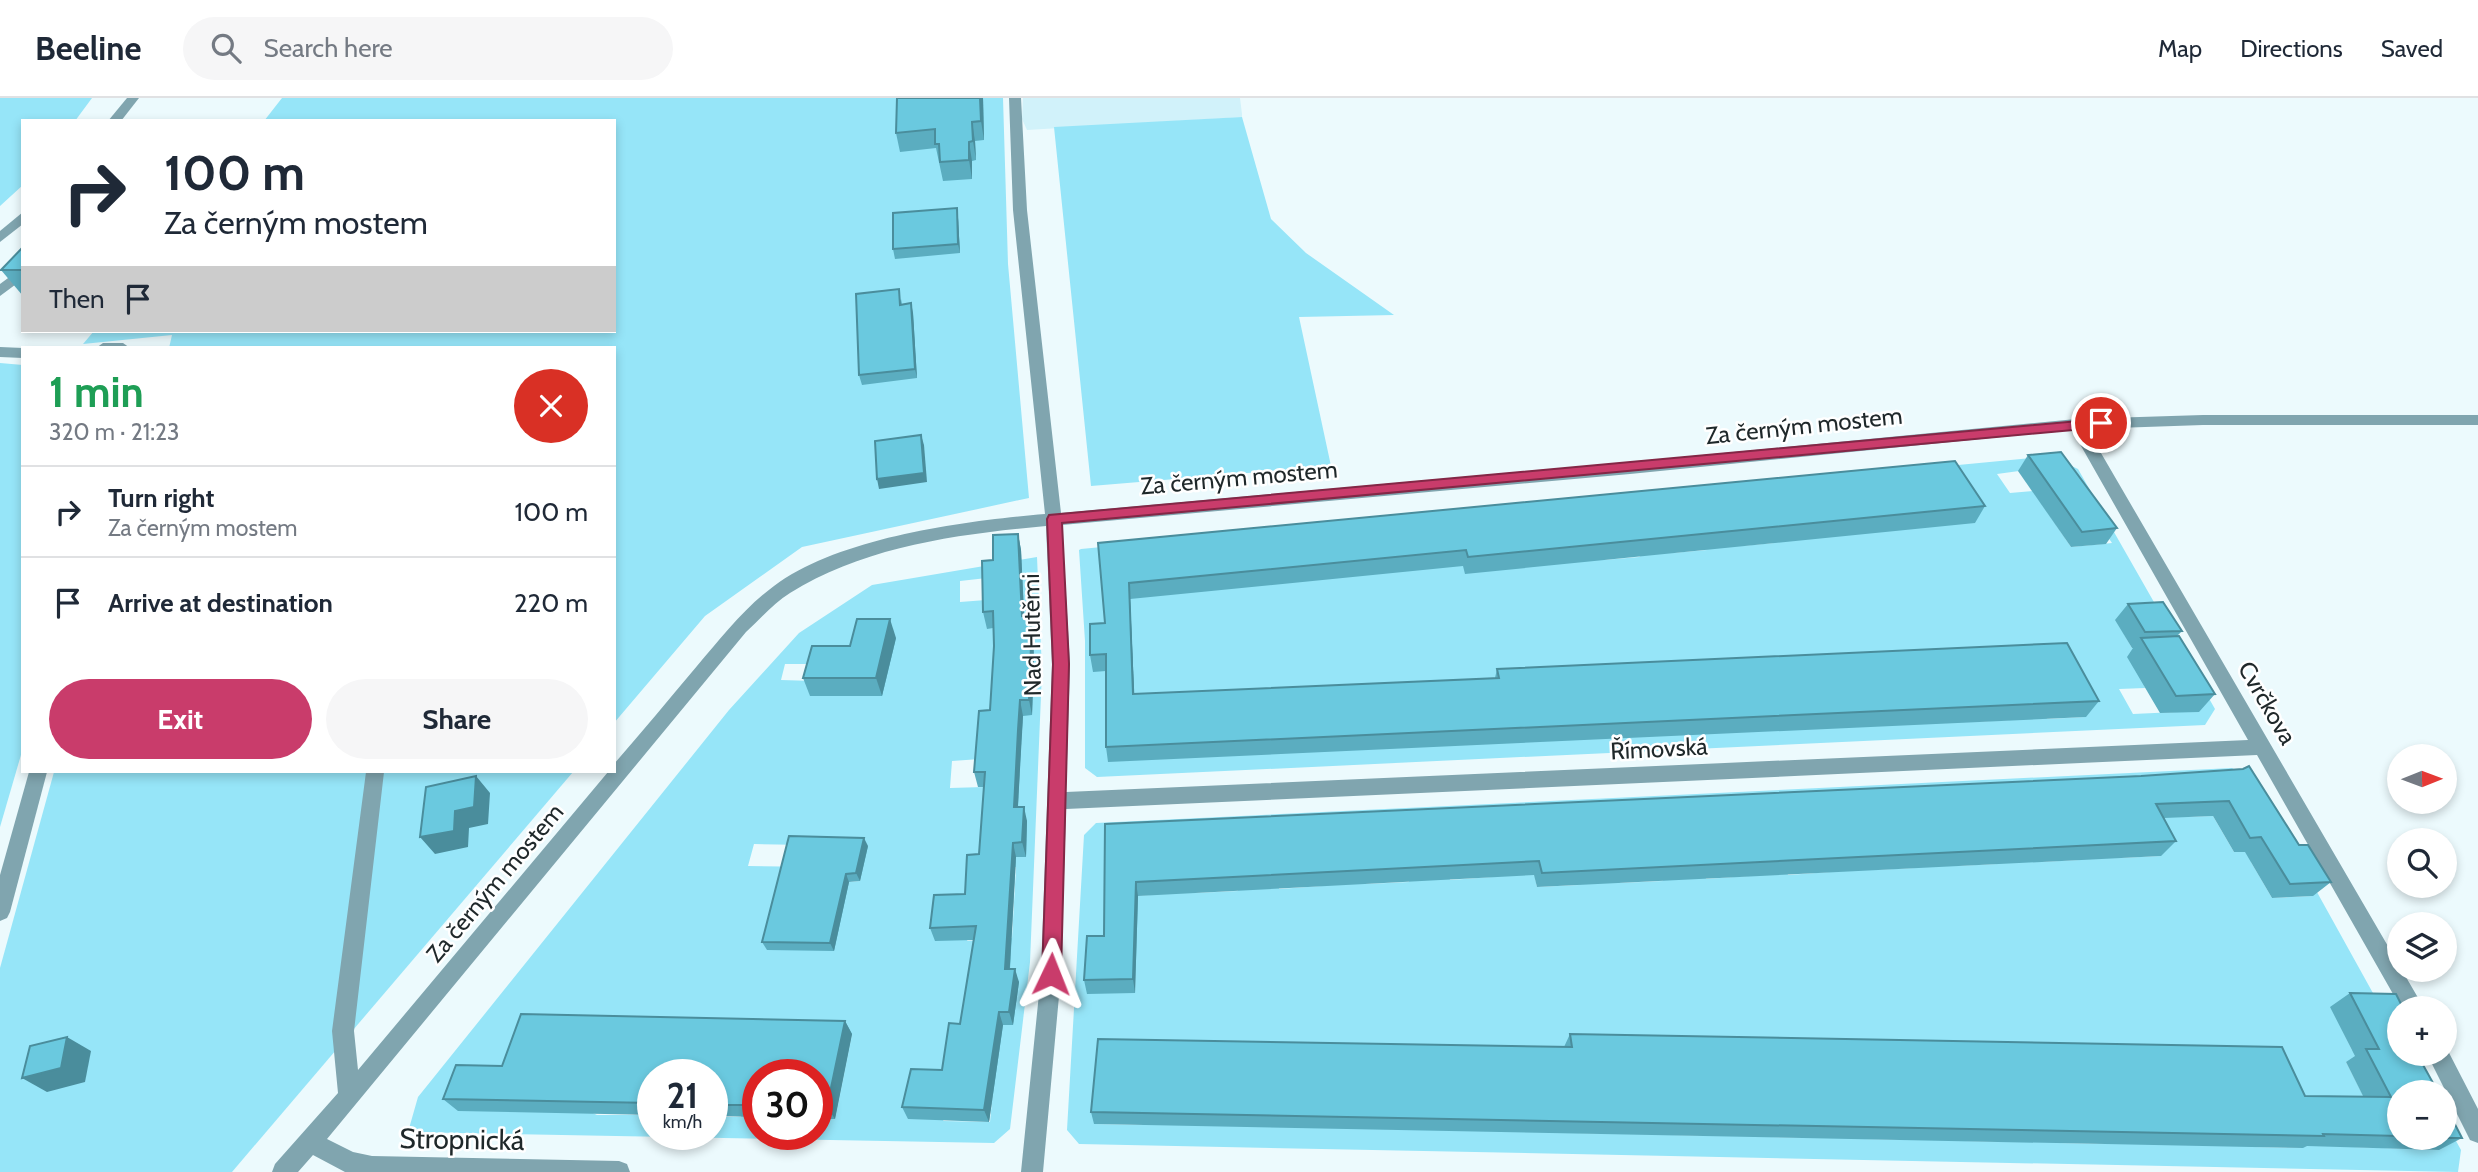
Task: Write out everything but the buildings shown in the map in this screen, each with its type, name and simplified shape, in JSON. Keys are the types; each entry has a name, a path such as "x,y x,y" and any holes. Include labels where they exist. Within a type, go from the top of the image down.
{"street":[{"path":"116,119 132,98"},
{"name":"Nad Hutěmi","path":"1015,98 1020,209 1054,519 1061,664 1051,974 1032,1172"},
{"path":"0,237 21,218"},
{"path":"0,292 21,273"},
{"path":"0,352 21,353"},
{"name":"Za černým mostem","path":"283,1172 349,1097 740,627 781,590 818,569 866,549 991,526 1054,519 1630,468 2076,424 2203,420 2478,420"},
{"name":"Cvrčkova","path":"2076,424 2406,996"},
{"name":"Římovská","path":"1058,801 2262,747"},
{"path":"0,912 38,773"},
{"path":"349,1097 343,1031 375,773"},
{"path":"2444,1066 2478,1132"},
{"name":"Stropnická","path":"310,1142 351,1163 372,1167 619,1172"}],"shaded area":[{"path":"0,98 92,98 76,119 21,119 21,187 0,206"},
{"path":"282,98 1003,98 1008,264 1029,498 802,547 705,616 616,721 616,346 169,346 172,335 83,344 92,333 616,333 616,119 266,119"},
{"path":"1023,98 1240,98 1242,117 1027,130 1022,119"},
{"path":"1242,117 1271,219 1306,253 1394,315 1299,317 1331,466 1091,486 1054,127"},
{"path":"0,363 21,365 21,755 0,827"},
{"path":"2051,456 2078,469 2215,709 2205,725 1097,777 1085,768 1085,641 1081,549","holes":["2019,471 2095,518 2112,543 2071,547 2033,491 2010,493 1997,474","1718,500 1775,542 1741,546","1586,513 1707,550 1672,553 1665,539 1639,557 1604,560","2116,620 2198,711 2133,714 2119,689 2145,688 2136,648 2132,648","1945,665 2085,717 2047,719 2043,710 2010,720 1972,722"]},
{"path":"1037,557 1042,671 1030,962 1010,1129 994,1143 833,1140 833,1119 852,1034 728,1059 662,1059 670,1031 516,1078 597,1115 637,1115 637,1136 408,1132 418,1097 729,710 799,633 872,585","holes":["1022,574 1021,633 1000,627 986,600 960,602 960,581","785,664 856,664 882,696 811,696 814,681 781,680","1033,685 1019,725 1019,786 950,788 952,761 980,759","1027,822 1012,867 1016,867 1012,938 967,941","754,844 867,846 860,881 849,882 820,867 748,866","1018,982 998,1036 990,1122 943,1121"]},
{"path":"2232,768 2257,784 2387,1018 2387,1030 2375,1008 2331,1007 2352,1050 2357,1051 2363,1062 2346,1062 2370,1109 2336,1109 2354,1147 2457,1150 2457,1143 2461,1150 2458,1172 1079,1144 1067,1130 1084,835 1096,823","holes":["2236,784 2276,850 2273,851 2279,860 2291,860 2313,896 2272,898 2251,862 2255,861 2249,852 2234,852 2213,816 2184,817 2169,789","2126,790 2161,856 2120,858 2110,838 2071,840 2080,860 2039,862 2008,796 2048,794 2053,803 2090,801 2086,792","1967,797 1997,864 1955,866 1946,846 1907,848 1915,868 1873,870 1847,804 1887,801 1892,811 1930,809 1926,799","1806,805 1830,872 1788,875 1781,854 1742,856 1748,876 1706,879 1685,811 1726,809 1730,818 1768,816 1765,807","1643,813 1663,881 1620,883 1615,863 1575,865 1579,885 1537,887 1523,819 1564,817 1567,827 1605,824 1603,815","1481,821 1492,877 1450,880 1446,865 1407,868 1409,882 1366,884 1359,827 1400,825 1401,834 1440,833 1440,822","1316,828 1322,886 1279,889 1278,874 1237,876 1238,891 1195,893 1192,835 1234,833 1235,843 1275,840 1275,831","1150,837 1151,895 1107,897 1108,839","1089,950 1136,950 1135,993 1087,993","1564,1047 1611,1048 1615,1073 1660,1073 1656,1049 1702,1050 1720,1136 1671,1135 1669,1122 1623,1121 1624,1134 1576,1133","1751,1051 1798,1052 1803,1076 1848,1077 1842,1052 1889,1053 1913,1140 1864,1139 1861,1126 1815,1125 1818,1138 1770,1137","1100,1052 1147,1052 1142,1125 1094,1124","1195,1052 1241,1053 1241,1072 1285,1073 1286,1054 1332,1055 1334,1128 1286,1127 1285,1115 1240,1114 1240,1126 1192,1125","1937,1054 1984,1055 1992,1080 2037,1080 2029,1056 2076,1056 2108,1144 2059,1143 2054,1129 2008,1129 2012,1142 1964,1141","1381,1056 1427,1057 1429,1075 1473,1077 1472,1058 1519,1059 1527,1131 1478,1131 1476,1118 1431,1118 1432,1130 1384,1129","2124,1058 2171,1059 2181,1083 2226,1084 2216,1059 2263,1060 2303,1148 2254,1147 2248,1133 2202,1133 2206,1145 2158,1145"]},
{"path":"54,773 572,773 232,1172 0,1172 0,968"},
{"path":"2395,1066 2414,1066 2421,1080 2402,1080"},
{"path":"742,1113 742,1138 728,1138 728,1117 741,1117"}],"route":[{"path":"1051,974 1061,664 1054,519 2101,423"}]}
